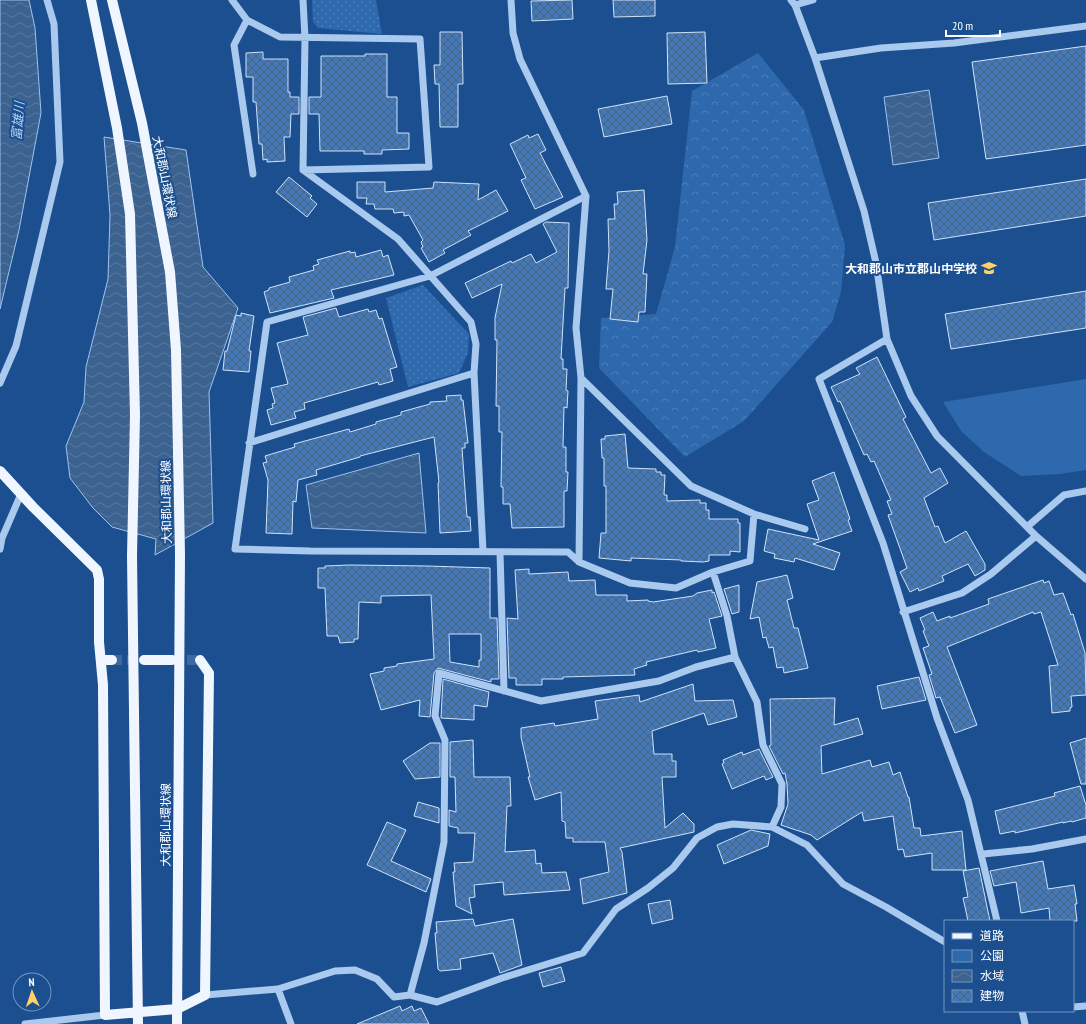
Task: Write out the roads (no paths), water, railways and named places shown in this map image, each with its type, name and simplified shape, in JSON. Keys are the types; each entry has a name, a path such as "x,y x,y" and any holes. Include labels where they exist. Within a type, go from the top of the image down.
{"main road":[{"path":"91,0 117,128 130,214 135,415 132,556 138,1024"},
{"name":"大和郡山環状線","path":"112,0 142,123 166,249 176,350 180,554 177,1024"},
{"path":"0,471 96,570 99,579 98,642 107,660 103,685 105,1015 177,1009 205,995 209,673 200,660"},
{"path":"0,480 12,485"},
{"path":"144,660 172,660"}],"street":[{"path":"0,384 16,346 60,162 54,24 47,0"},
{"path":"232,0 247,20 280,37 420,39 429,167 303,170"},
{"path":"303,0 303,170"},
{"path":"511,0 512,33 520,59 586,196 576,328 581,378 579,562"},
{"path":"813,0 793,3 815,58 864,211 876,263 887,339 911,396 937,436 1028,526 1036,536 1086,579"},
{"path":"247,20 234,45 252,174"},
{"path":"815,58 881,48 954,43 1086,26"},
{"path":"303,170 398,238 471,322 476,344 474,373 483,551"},
{"path":"586,196 430,276 267,322 235,549 310,551 568,552 579,562 630,583 676,588 713,572 750,561 754,514"},
{"path":"887,339 819,379 884,543 903,612 937,718 968,800 997,920"},
{"path":"249,443 474,373"},
{"path":"581,378 691,486 754,514 805,529"},
{"path":"1028,526 1064,495 1086,491"},
{"path":"0,549 2,538 21,494"},
{"path":"903,612 962,593 991,574 1036,536"},
{"path":"500,552 504,691"},
{"path":"713,572 727,616 735,657 757,702 763,745 782,784 781,807 772,827"},
{"path":"410,995 424,943 444,842 445,740 435,716 440,674 541,701 659,681 696,667 735,657"},
{"path":"205,995 278,989 335,971 355,970 377,979 394,997 410,995 437,1002 502,978 583,953 616,908 648,888 673,868 697,838 717,827 733,824 772,827 807,845 842,884 886,907 944,941"},
{"path":"982,854 1032,850 1086,839"},
{"path":"278,989 291,1024"},
{"path":"1074,1007 1086,1006"},
{"path":"1022,1012 1025,1024"},
{"path":"25,1024 105,1015"}],"water":[{"name":"富雄川","path":"0,0 29,0 35,28 41,113 19,230 0,309"},
{"path":"929,90 939,158 893,165 884,97"},
{"path":"104,137 186,150 203,267 238,308 209,392 213,523 155,555 156,539 112,527 93,508 70,478 66,446 84,402 86,367 108,279 110,215"},
{"path":"419,453 426,533 312,528 306,485"}],"tunnel":[{"path":"112,660 142,660"},
{"path":"172,660 200,660"}],"place":[{"name":"大和郡山市立郡山中学校","path":"989,268"}]}
